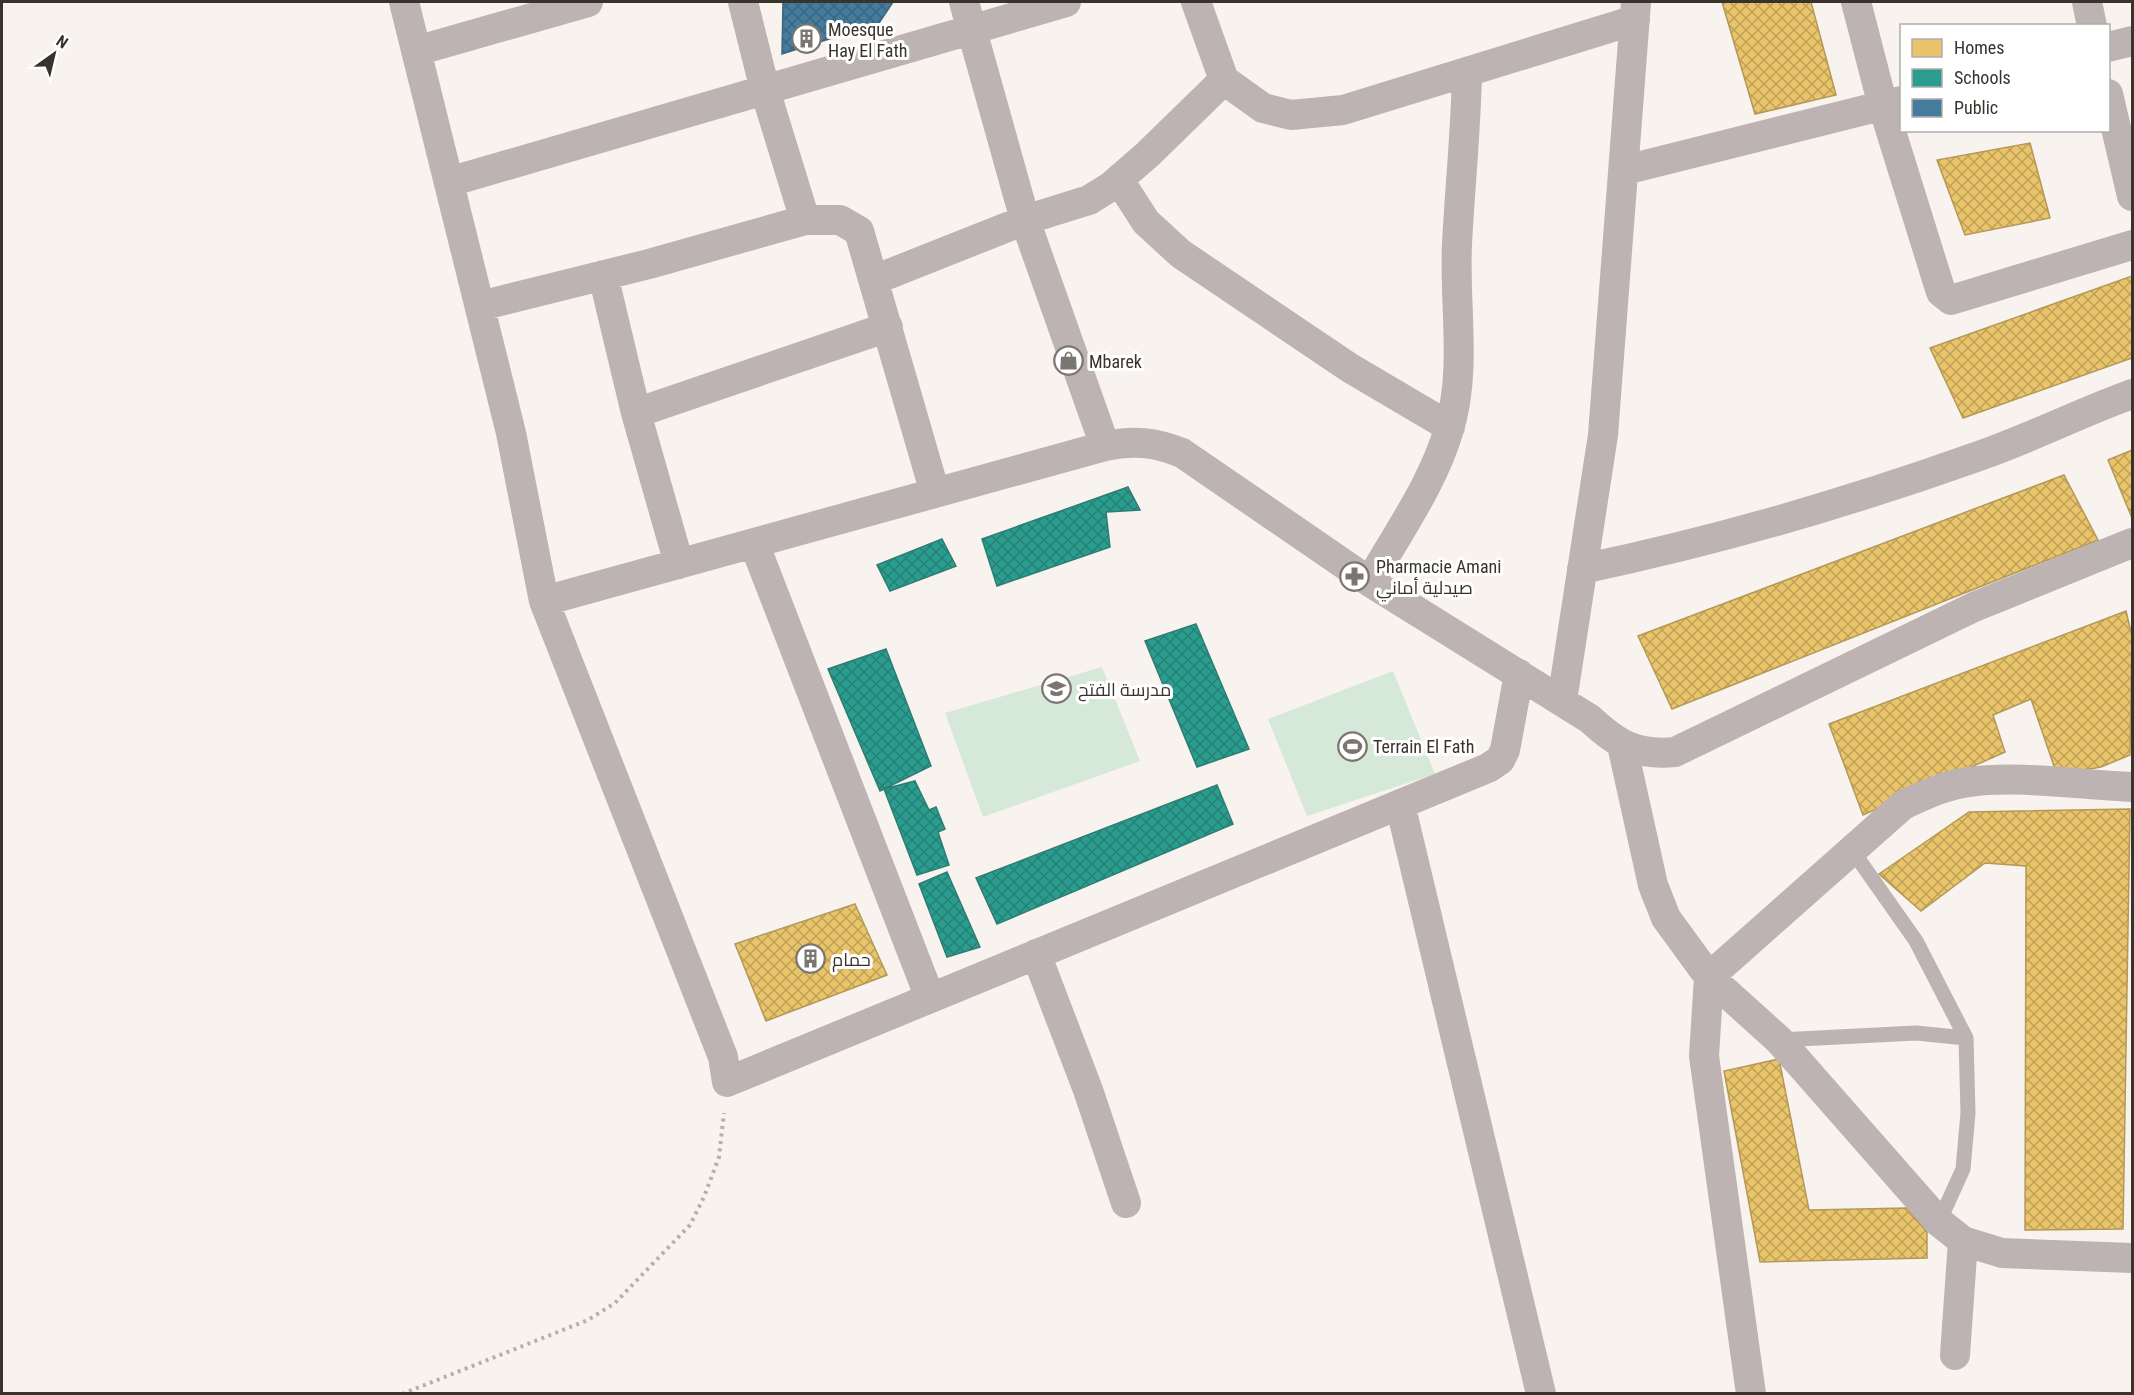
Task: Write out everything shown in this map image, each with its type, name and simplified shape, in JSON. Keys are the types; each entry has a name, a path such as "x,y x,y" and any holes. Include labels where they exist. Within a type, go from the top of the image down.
{"street":[{"path":"404,2 511,433 543,601 723,1057 727,1082 1488,768 1500,760 1505,750 1519,674"},
{"path":"743,2 765,90 805,220"},
{"path":"964,2 1024,220 1105,446"},
{"path":"449,182 1066,2"},
{"path":"1196,2 1224,80 1263,108 1291,115 1343,110 1467,72 1636,11 1603,435 1562,701"},
{"path":"1856,2 1892,104 1941,292 1951,300 2133,246"},
{"path":"2087,2 2092,24"},
{"path":"416,51 574,4"},
{"path":"2110,47 2133,41"},
{"path":"1370,582 1437,465 1450,427 1458,383 1457,244 1464,166 1467,72"},
{"path":"874,279 1024,220 1089,200 1119,180 1224,80"},
{"path":"2110,98 2133,196"},
{"path":"1625,170 1892,104"},
{"path":"1119,180 1146,222 1180,254 1350,368 1450,427"},
{"path":"480,306 805,220 840,220 854,226 859,231 935,493"},
{"path":"603,275 636,413 679,564"},
{"path":"636,413 888,327"},
{"path":"1582,569 1674,550 1817,509 1978,457 2133,394"},
{"path":"543,601 1105,446 1141,441 1160,444 1182,453 1370,582 1562,701 1622,745 1653,754 1675,752 1974,607 2133,543"},
{"path":"754,543 930,998"},
{"path":"1622,745 1658,899 1666,918 1709,977 1779,1040 1939,1221 1963,1241 2002,1253 2133,1258"},
{"path":"1751,1394 1704,1056 1709,977 1903,805 1935,790 1970,782 2005,780 2133,787"},
{"path":"1400,804 1540,1394"},
{"path":"1036,954 1088,1090 1126,1203"},
{"path":"1955,1355 1963,1241"}],"lane":[{"path":"1852,850 1916,941 1966,1038 1968,1113 1963,1169 1939,1221"},
{"path":"1779,1040 1916,1033 1966,1038"}],"path":[{"path":"402,1394 588,1320 615,1303 690,1225 704,1197 719,1157 727,1082"}],"green space":[{"path":"1102,667 1140,761 983,817 945,713"},
{"name":"Terrain El Fath","path":"1393,671 1435,774 1307,816 1268,719"}],"building: Homes":[{"path":"1722,2 1811,2 1836,95 1755,114"},
{"path":"2030,143 2050,218 1965,235 1937,160"},
{"path":"2132,276 2132,358 1963,418 1930,348"},
{"path":"2132,450 2132,518 2108,460"},
{"path":"2064,475 2098,540 1672,709 1638,636"},
{"path":"2126,611 2132,636 2130,755 2101,767 2057,775 2031,699 1993,715 2005,752 1863,815 1829,724"},
{"path":"2130,809 2123,1229 2025,1230 2026,866 1985,863 1921,911 1879,874 1969,812"},
{"name":"حمام","path":"855,904 887,975 766,1021 735,944"},
{"path":"1779,1059 1809,1210 1907,1208 1927,1232 1927,1258 1760,1262 1724,1071"}],"building: Schools":[{"path":"1128,487 1140,510 1106,512 1110,547 997,586 982,539"},
{"path":"942,539 956,566 890,591 877,565"},
{"path":"1196,624 1249,749 1197,767 1145,641"},
{"path":"886,649 931,766 880,791 828,669"},
{"path":"915,781 929,810 936,807 945,829 938,832 949,865 917,875 884,789"},
{"path":"1217,785 1233,824 997,924 976,878"},
{"path":"947,872 980,947 947,957 919,884"}],"building: Public":[{"name":"Moesque Hay El Fath","path":"783,2 893,2 879,23 782,54"}],"place":[{"name":"Moesque Hay El Fath","path":"807,39"},
{"name":"Mbarek","path":"1068,361"},
{"name":"Pharmacie Amani صيدلية أماني","path":"1355,576"},
{"name":"مدرسة الفتح","path":"1057,689"},
{"name":"Terrain El Fath","path":"1352,746"},
{"name":"حمام","path":"811,959"}]}
